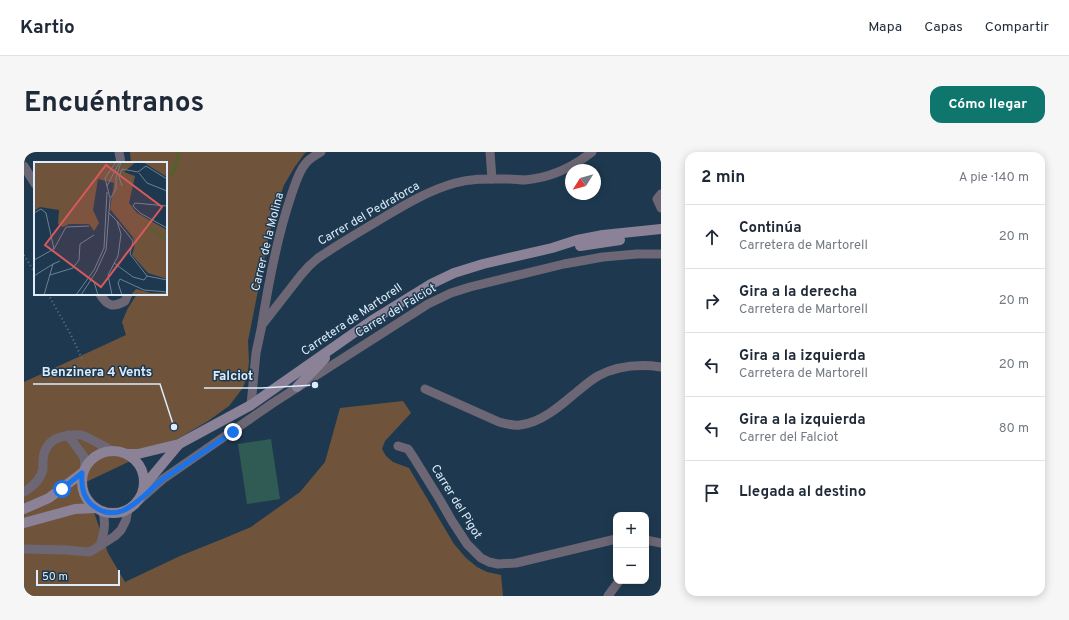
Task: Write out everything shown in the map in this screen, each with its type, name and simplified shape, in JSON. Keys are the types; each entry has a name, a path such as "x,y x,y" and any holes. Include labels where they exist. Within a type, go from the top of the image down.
{"main road":[{"name":"Carretera de Martorell","path":"111,450 128,454 138,454 179,444 251,405 401,302 442,278 454,273 483,264 552,248 577,240 603,235 661,229"},
{"name":"Carretera de Martorell","path":"552,248 577,247 628,239 661,236"},
{"path":"297,387 314,371 335,346"},
{"name":"Carretera de Martorell","path":"128,509 138,500 142,494 144,486 179,444"},
{"path":"99,510 89,503 82,489 81,481 84,470 90,460 103,451 111,450"},
{"path":"128,454 142,470 144,486"},
{"path":"24,509 49,498 84,470"},
{"path":"24,523 75,509 99,510 110,513 118,513 128,509"}],"street":[{"path":"119,152 121,162"},
{"name":"Carrer de la Molina","path":"262,325 274,258 284,216 302,169 313,156 321,152"},
{"path":"490,152 492,179"},
{"name":"Carrer del Pedraforca","path":"251,405 256,353 262,325 309,266 318,258 407,204 440,188 474,179 524,180 541,177 575,164 592,152"},
{"path":"24,166 34,182"},
{"path":"661,194 657,199 661,208"},
{"name":"Carrer del Falciot","path":"138,500 163,479 297,387 428,304 450,293 493,280 564,264 603,257 637,254 661,254"},
{"path":"101,295 110,305 115,306 125,301 128,295"},
{"path":"425,388 498,422 510,425 520,425 551,412 591,381 611,371 646,365 661,367"},
{"path":"24,492 33,486 39,478 43,469 44,453 46,448 54,439 61,436 77,434 111,450"},
{"path":"68,435 84,457 84,470"},
{"name":"Carrer del Pigot","path":"398,446 408,449 467,544 481,558 489,562 498,564 516,563 613,540"},
{"path":"24,549 88,552 116,536 126,520 128,509"},
{"path":"99,510 105,521 100,546"},
{"path":"649,541 661,543"},
{"path":"608,596 617,584"}],"path":[{"path":"24,255 34,271"},
{"path":"49,295 71,335 83,361"}],"shaded area":[{"path":"130,152 307,152 294,168 284,185 276,208 269,235 248,341 249,362 247,378 242,389 229,406 208,421 181,437 84,483 108,553 125,582 180,556 251,527 300,492 325,462 340,408 403,401 411,413 385,441 382,449 386,456 393,462 409,468 454,544 466,558 477,567 487,572 501,575 503,596 24,596 24,382 126,335 122,322 127,310 136,295 167,295 167,162 131,162"}],"building":[{"path":"271,439 280,499 247,504 238,444"}],"waterway":[{"path":"172,175 178,152"}],"place":[{"name":"Falciot","path":"315,385"},
{"name":"Benzinera 4 Vents","path":"174,427"}],"route":[{"path":"62,489 82,473 82,489 89,503 103,511 118,513 132,506 163,479 233,432"}]}
